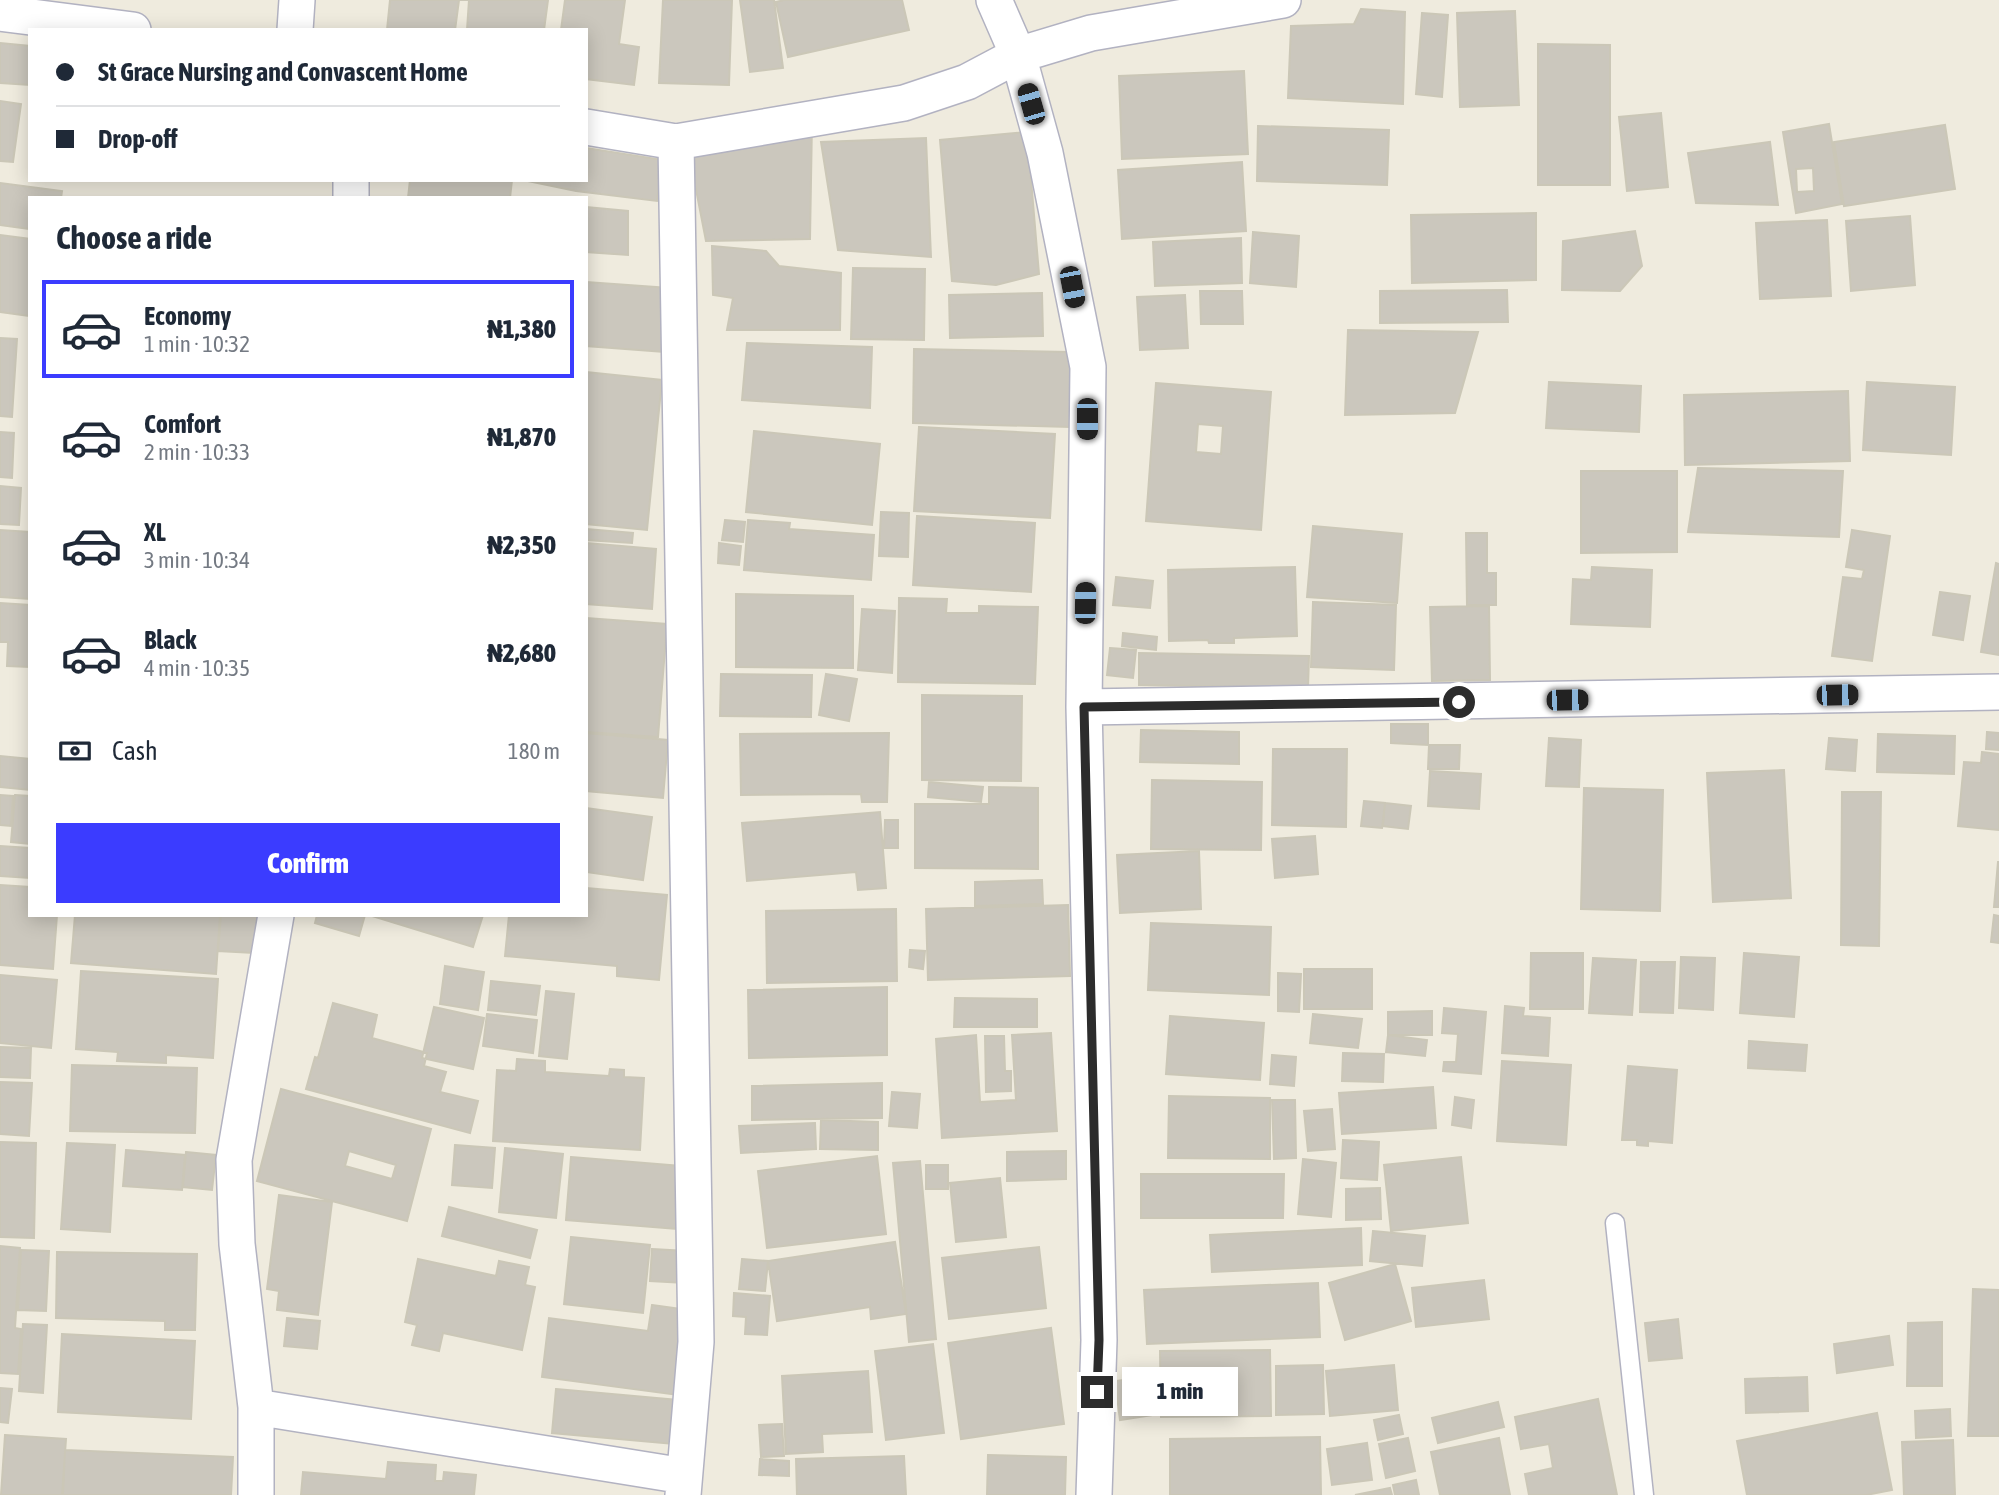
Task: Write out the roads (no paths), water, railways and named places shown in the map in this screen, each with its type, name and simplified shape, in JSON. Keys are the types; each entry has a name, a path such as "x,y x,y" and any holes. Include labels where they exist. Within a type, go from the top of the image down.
{"street":[{"path":"295,28 297,0"},
{"path":"995,0 1018,55 1045,153 1088,367 1084,707 1099,1340 1094,1495"},
{"path":"588,127 676,142 904,103 967,82 1018,55 1091,33 1283,0"},
{"path":"0,13 117,28"},
{"path":"256,1407 684,1485 696,1342 676,142"},
{"path":"1084,707 1999,692"},
{"path":"256,1495 256,1407 237,1244 234,1160 276,917"}],"lane":[{"path":"1615,1223 1644,1495"}]}
